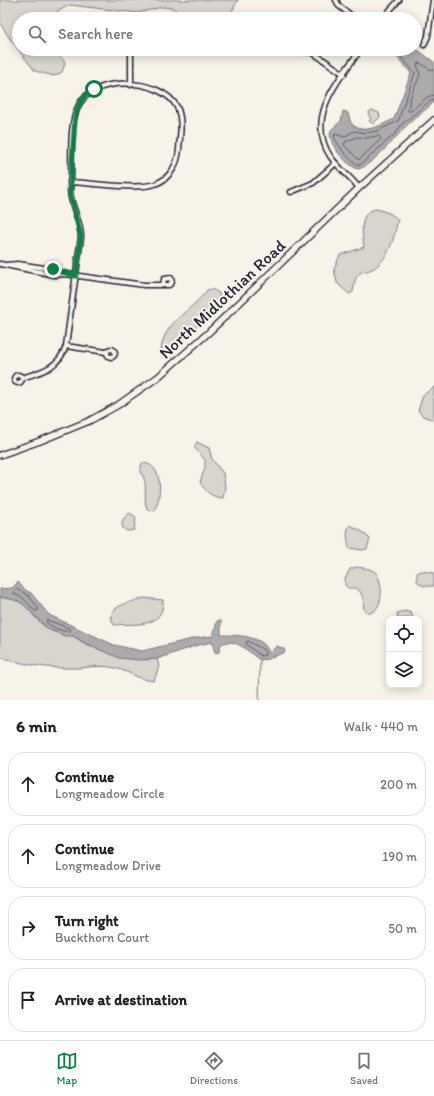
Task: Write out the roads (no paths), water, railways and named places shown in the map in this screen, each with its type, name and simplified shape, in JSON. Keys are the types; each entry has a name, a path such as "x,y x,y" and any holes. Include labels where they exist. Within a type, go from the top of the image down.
{"main road":[{"name":"North Midlothian Road","path":"0,455 89,421 118,405 149,384 172,366 208,333 359,188 434,120"}],"street":[{"path":"336,0 339,6 347,12"},
{"path":"388,12 399,0"},
{"path":"424,45 428,36 434,0"},
{"path":"131,86 133,56"},
{"path":"318,56 344,74"},
{"path":"356,56 328,97 322,116 322,132 324,143 336,163 359,188"},
{"path":"22,378 55,365 62,356 66,346 81,232 71,201 70,182 75,118 79,105 89,92 101,87 131,86 157,89 169,97 177,108 180,117 181,130 179,154 174,168 162,181 147,186 70,182"},
{"path":"291,192 313,183 336,163"},
{"path":"0,264 18,264 51,269 76,276 144,285 163,285"},
{"path":"66,346 106,352"}],"water":[{"path":"422,53 434,62 434,102 408,124 383,151 369,163 358,169 353,167 334,147 331,141 331,130 341,121 343,111 347,112 352,124 362,129 373,128 394,119 411,73 396,56 422,56"},
{"path":"18,582 25,590 31,593 49,615 114,645 142,651 196,638 213,636 217,621 221,620 221,635 249,637 262,643 269,653 277,646 284,649 285,652 268,659 260,660 237,644 227,642 221,644 219,652 215,653 212,642 198,645 157,659 139,660 119,658 73,636 65,636 48,629 20,601 0,597 0,589 12,588"}],"waterway":[{"path":"259,700 260,660"}]}
